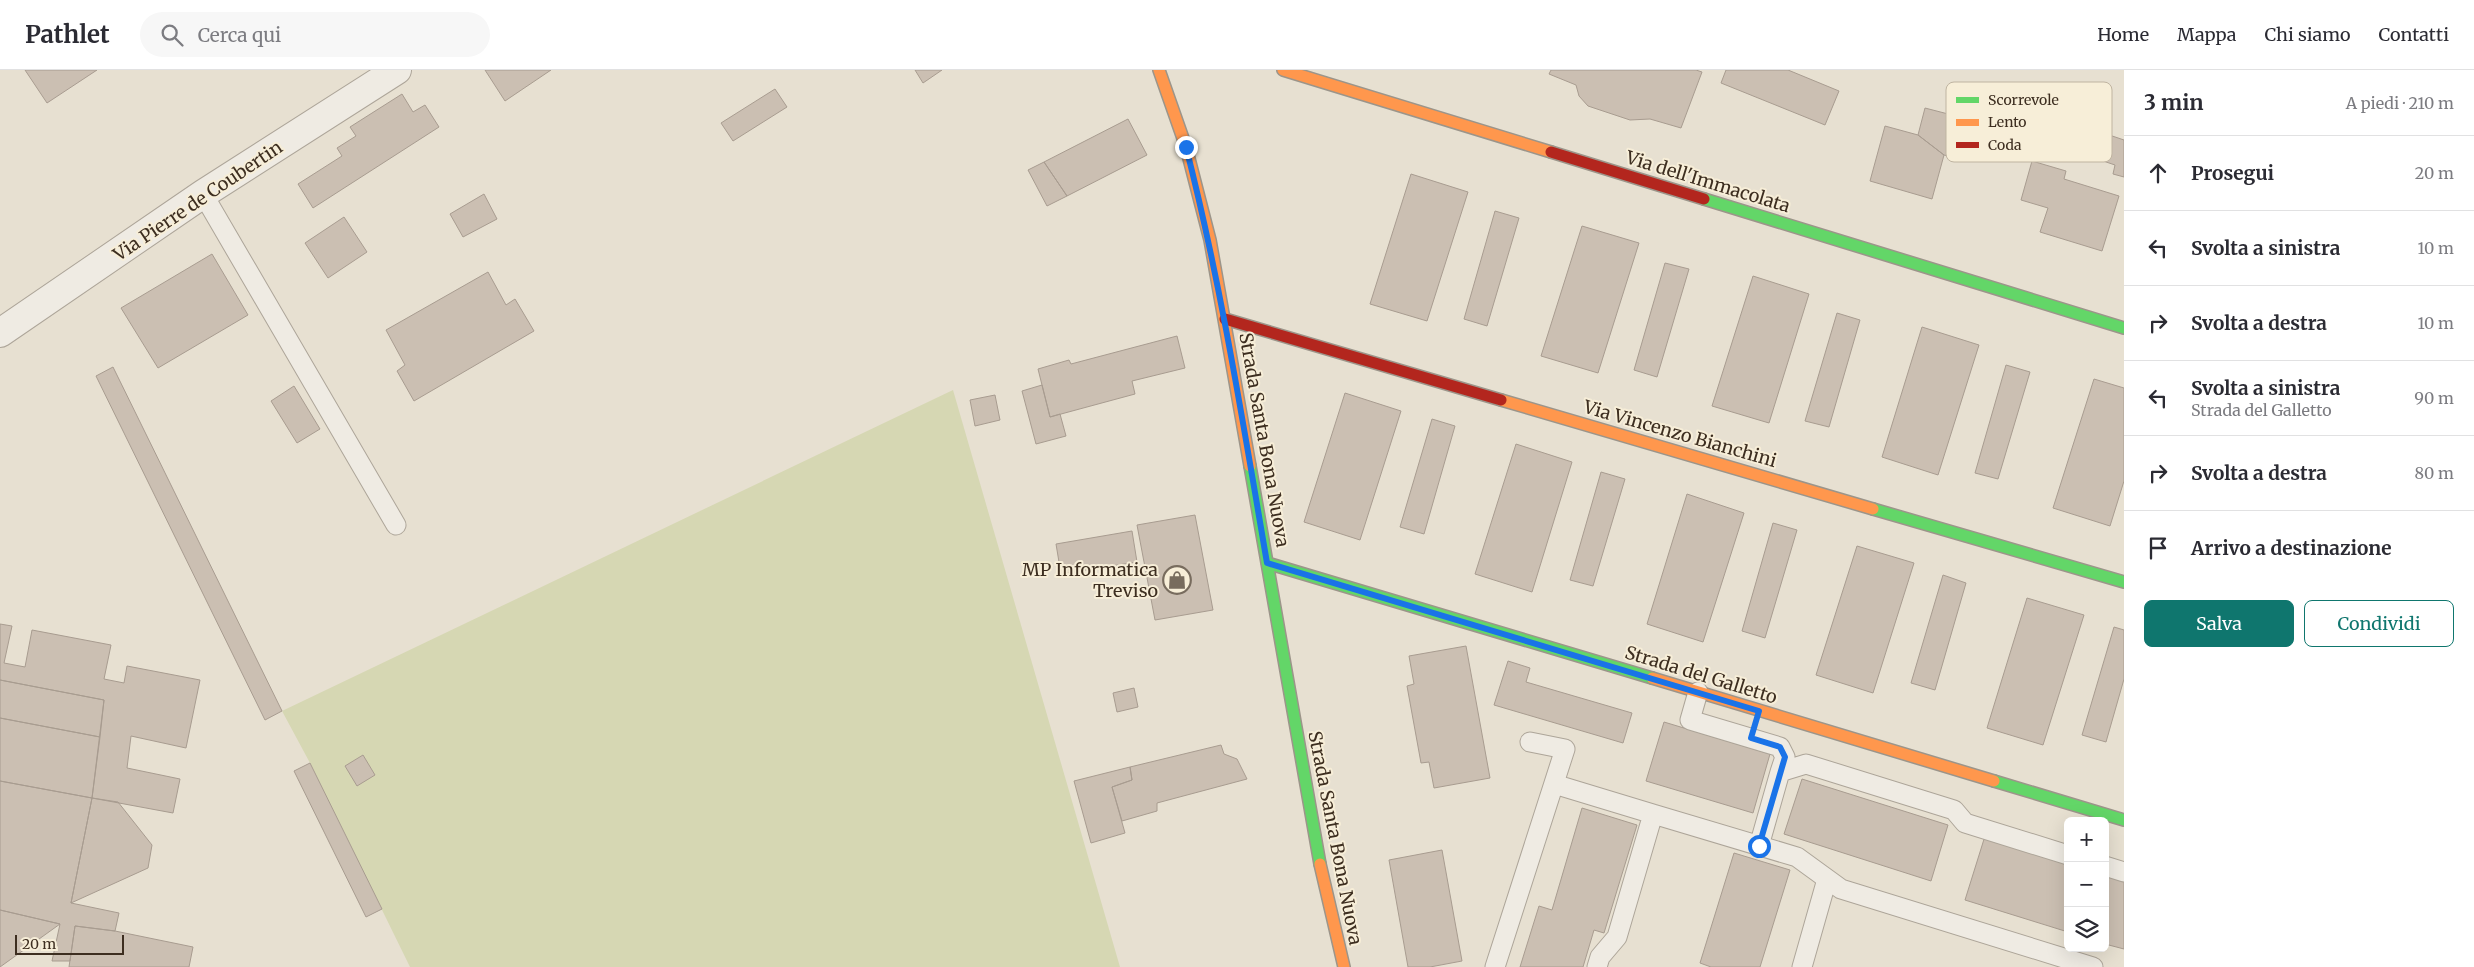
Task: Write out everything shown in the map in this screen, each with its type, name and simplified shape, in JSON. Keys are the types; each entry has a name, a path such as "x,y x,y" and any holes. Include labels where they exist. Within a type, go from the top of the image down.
{"street":[{"name":"Via Pierre de Coubertin","path":"0,333 203,194 397,70"},
{"name":"Strada Santa Bona Nuova","path":"1159,70 1186,147 1210,240 1324,887 1344,967"},
{"name":"Via dell'Immacolata","path":"1283,70 2124,328"},
{"name":"Via Vincenzo Bianchini","path":"1225,319 2124,582"},
{"name":"Strada del Galletto","path":"1267,563 2124,820"}],"lane":[{"path":"203,194 396,525"},
{"path":"1698,692 1690,720 1780,747 1785,757 1759,846"},
{"path":"1751,738 1759,711"},
{"path":"1495,967 1565,749 1530,742"},
{"path":"1780,772 1806,764 1954,810 1966,823 2064,853"},
{"path":"1554,784 1797,857 1841,889 2093,967"},
{"path":"1597,967 1600,957 1617,937 1653,814"},
{"path":"2109,867 2124,872"},
{"path":"1802,967 1828,879"}],"green space":[{"path":"953,390 1120,967 410,967 310,763 282,711"}],"building":[{"path":"25,70 97,70 47,103"},
{"path":"485,70 551,70 505,101"},
{"path":"915,70 942,70 923,83"},
{"path":"1551,70 1696,70 1702,72 1681,128 1650,119 1630,120 1588,106 1579,96 1576,85 1549,74"},
{"path":"1726,70 1788,70 1839,91 1825,125 1721,83"},
{"path":"775,89 787,107 733,141 721,123"},
{"path":"402,94 413,112 425,105 439,127 313,208 298,184 342,156 337,148 356,136 350,127"},
{"path":"1925,108 1946,113 1946,155 1918,135"},
{"path":"1128,119 1147,155 1067,196 1044,162"},
{"path":"1885,126 1918,135 1944,155 1932,199 1870,181"},
{"path":"2112,136 2124,140 2124,177 2113,174 2115,165 2106,162 2112,162"},
{"path":"1044,162 1067,196 1047,206 1028,170"},
{"path":"2032,162 2066,171 2064,179 2119,196 2102,251 2040,232 2048,208 2021,200"},
{"path":"1411,174 1468,192 1427,321 1370,304"},
{"path":"484,194 497,219 463,237 450,214"},
{"path":"1495,211 1519,218 1487,326 1464,319"},
{"path":"344,217 367,252 328,278 305,243"},
{"path":"1582,226 1639,243 1598,373 1541,356"},
{"path":"212,254 248,315 158,368 121,308"},
{"path":"1665,263 1689,269 1657,377 1634,370"},
{"path":"488,272 506,305 515,299 534,331 414,401 397,371 405,365 386,330"},
{"path":"1753,276 1809,294 1769,423 1712,406"},
{"path":"1837,313 1860,320 1829,427 1805,421"},
{"path":"1922,327 1979,345 1938,475 1882,457"},
{"path":"1177,336 1185,368 1132,381 1135,394 1050,417 1038,369 1069,360 1071,364"},
{"path":"2006,365 2030,372 1998,479 1975,473"},
{"path":"113,367 282,711 265,720 96,376"},
{"path":"2094,379 2124,388 2124,481 2110,526 2053,508"},
{"path":"1042,385 1050,417 1060,414 1066,436 1036,444 1022,391"},
{"path":"294,386 320,429 297,443 271,401"},
{"path":"1345,393 1401,411 1360,540 1304,522"},
{"path":"995,395 1000,420 975,426 970,400"},
{"path":"1432,419 1455,426 1424,534 1400,527"},
{"path":"1516,444 1572,462 1532,592 1475,574"},
{"path":"1601,472 1625,479 1593,586 1570,580"},
{"path":"1687,494 1744,513 1703,642 1647,624"},
{"path":"1195,515 1213,610 1155,620 1137,525"},
{"path":"1773,523 1797,530 1765,638 1742,631"},
{"path":"1132,531 1137,562 1061,574 1056,544"},
{"path":"1857,546 1914,563 1873,693 1816,675"},
{"path":"1943,575 1966,583 1935,690 1911,683"},
{"path":"2027,598 2084,615 2043,745 1987,728"},
{"path":"0,624 12,626 4,663 25,667 32,630 111,645 104,679 124,683 127,666 200,680 186,748 131,736 127,768 180,779 173,813 92,798 104,700 0,680"},
{"path":"2114,627 2124,630 2124,679 2106,742 2082,735"},
{"path":"1466,646 1490,778 1434,788 1429,762 1421,763 1407,686 1414,684 1409,656"},
{"path":"1508,661 1530,668 1526,682 1632,713 1623,743 1494,705"},
{"path":"0,680 104,700 100,737 0,718"},
{"path":"1134,688 1138,707 1117,712 1113,693"},
{"path":"0,718 100,737 92,798 0,781"},
{"path":"1664,722 1770,754 1753,813 1646,781"},
{"path":"1221,745 1224,754 1237,759 1247,779 1157,803 1157,811 1122,821 1112,787 1132,780 1130,767"},
{"path":"363,755 375,775 357,786 345,766"},
{"path":"310,763 382,909 366,917 294,771"},
{"path":"1130,767 1132,780 1112,787 1125,833 1091,843 1074,781"},
{"path":"1802,779 1948,825 1931,881 1784,834"},
{"path":"0,781 92,798 71,903 119,913 115,931 75,926 70,961 52,961 60,924 0,910"},
{"path":"92,798 118,802 152,845 148,868 71,903"},
{"path":"1582,808 1637,825 1604,933 1594,930 1583,967 1520,967 1539,906 1552,910"},
{"path":"1985,836 2064,861 2064,931 1965,900"},
{"path":"1442,850 1462,961 1430,967 1408,967 1389,860"},
{"path":"1734,853 1790,870 1760,967 1711,967 1700,963"},
{"path":"2109,874 2124,879 2124,949 2109,945"},
{"path":"0,910 60,924 0,967"},
{"path":"75,926 115,931 193,947 189,967 69,967"}],"traffic: fast":[{"path":"1704,199 2124,328"},
{"path":"1250,466 1320,864"},
{"path":"1873,509 2124,582"},
{"path":"1267,563 1652,678"},
{"path":"1994,781 2124,820"}],"traffic: slow":[{"path":"1159,70 1186,147 1210,240 1250,466"},
{"path":"1283,70 1551,152"},
{"path":"1501,400 1873,509"},
{"path":"1652,678 1994,781"},
{"path":"1320,864 1344,967"}],"traffic: jam":[{"path":"1551,152 1704,199"},
{"path":"1225,319 1501,400"}],"place":[{"name":"MP Informatica Treviso","path":"1177,580"}],"route":[{"path":"1186,147 1210,240 1267,563 1759,711 1751,738 1780,747 1785,757 1759,846"}]}
